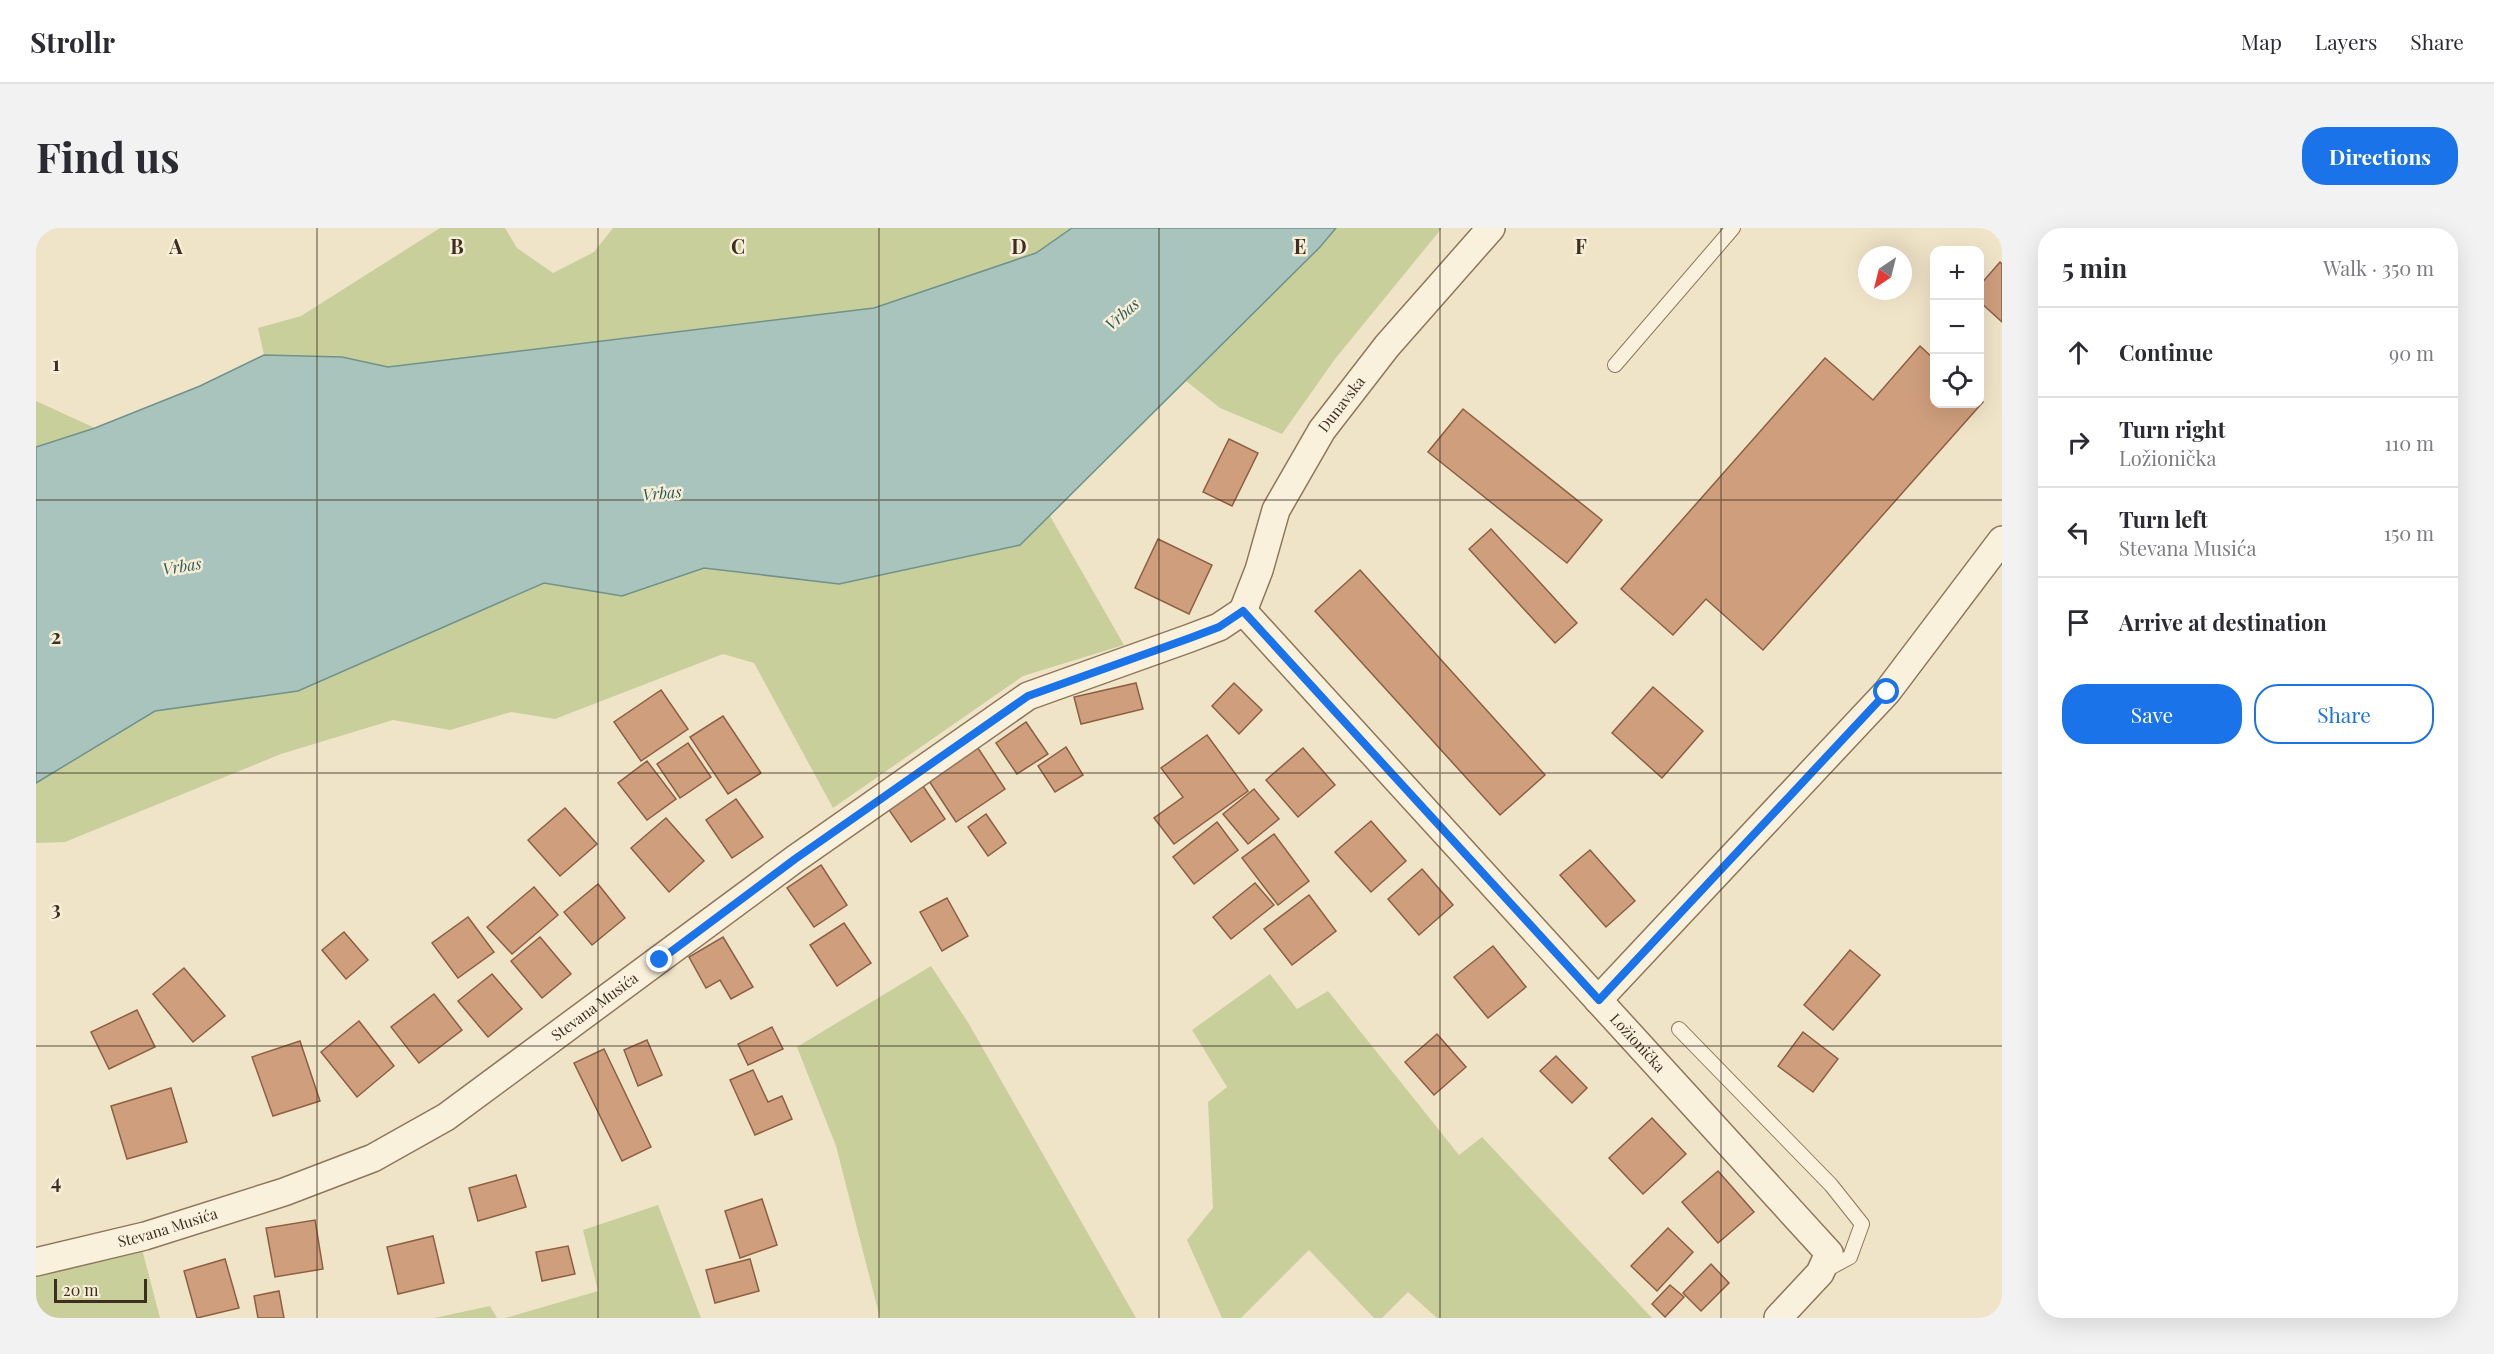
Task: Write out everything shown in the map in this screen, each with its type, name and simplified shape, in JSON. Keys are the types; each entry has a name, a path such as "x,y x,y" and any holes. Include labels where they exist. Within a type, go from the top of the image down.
{"street":[{"name":"Dunavska","path":"1243,611 1259,570 1276,510 1322,430 1387,346 1491,228"},
{"path":"1599,1000 1887,692 2002,540"},
{"name":"Ložionička","path":"1243,611 1829,1253 1820,1273"},
{"name":"Stevana Musića","path":"36,1262 145,1236 284,1191 373,1158 446,1117 795,859 1028,696 1219,627 1243,611"},
{"path":"1778,1318 1820,1273"}],"lane":[{"path":"1615,365 1733,228"},
{"path":"1678,1029 1831,1185 1862,1224 1850,1257 1820,1273"}],"green space":[{"path":"440,228 505,228 517,248 553,273 594,252 613,228 1072,228 1036,253 874,308 388,367 342,357 264,355 258,328 301,316"},
{"path":"1336,228 1442,228 1335,359 1282,434 1220,408 1186,381 1320,247"},
{"path":"36,401 95,428 36,447"},
{"path":"1050,516 1124,645 1023,676 833,808 754,663 723,654 555,719 511,712 450,730 393,720 281,754 65,842 36,843 36,783 155,711 298,691 545,583 622,596 704,568 839,584 1020,545"},
{"path":"931,966 969,1024 1136,1318 880,1318 836,1146 797,1047"},
{"path":"1270,974 1297,1009 1328,991 1459,1155 1482,1137 1652,1318 1437,1318 1408,1292 1382,1318 1374,1318 1309,1250 1241,1318 1222,1318 1187,1240 1213,1208 1208,1102 1227,1087 1192,1030"},
{"path":"658,1205 701,1318 505,1318 598,1291 583,1230"},
{"path":"142,1249 160,1318 36,1318 36,1273"},
{"path":"490,1306 497,1318 434,1318"}],"water":[{"name":"Vrbas","path":"1072,228 1336,228 1320,247 1020,545 839,584 704,568 622,596 544,583 298,691 155,711 36,783 36,447 95,428 200,386 264,355 342,357 388,367 874,308 1036,253"}],"building":[{"path":"2000,262 2002,264 2002,322 1984,306 1984,280"},
{"path":"1920,346 1930,355 1930,408 1978,408 1763,650 1706,599 1673,635 1621,589 1825,358 1873,400"},
{"path":"1463,409 1602,520 1567,563 1428,452"},
{"path":"1229,439 1258,453 1232,506 1203,492"},
{"path":"1491,529 1577,623 1555,643 1469,549"},
{"path":"1158,539 1212,565 1189,614 1135,588"},
{"path":"1360,570 1545,775 1500,815 1315,611"},
{"path":"1136,683 1143,709 1081,724 1074,697"},
{"path":"1234,683 1262,710 1239,734 1212,706"},
{"path":"1653,687 1703,731 1662,778 1612,733"},
{"path":"661,690 688,729 641,761 614,722"},
{"path":"723,716 761,773 728,794 690,737"},
{"path":"1026,722 1048,754 1017,774 996,743"},
{"path":"1207,735 1248,791 1174,844 1154,818 1183,797 1161,768"},
{"path":"974,742 1005,789 956,822 925,775"},
{"path":"688,743 711,777 680,798 657,764"},
{"path":"1066,747 1083,775 1055,792 1038,766"},
{"path":"1303,748 1335,785 1298,817 1266,780"},
{"path":"647,761 676,799 647,820 618,783"},
{"path":"919,780 945,819 911,842 885,804"},
{"path":"1254,789 1279,819 1248,844 1223,814"},
{"path":"736,799 763,837 732,858 706,820"},
{"path":"565,808 597,844 560,876 528,840"},
{"path":"986,814 1006,843 988,856 968,827"},
{"path":"666,818 704,861 669,892 631,848"},
{"path":"1371,821 1406,861 1371,892 1335,852"},
{"path":"1217,822 1238,850 1194,884 1173,857"},
{"path":"1274,834 1309,881 1278,905 1242,858"},
{"path":"1590,850 1635,901 1606,927 1560,875"},
{"path":"821,865 847,905 814,927 787,888"},
{"path":"1422,869 1453,905 1419,935 1388,899"},
{"path":"1255,883 1274,905 1231,939 1213,917"},
{"path":"598,884 625,918 592,945 564,912"},
{"path":"534,887 558,915 512,954 487,927"},
{"path":"1309,895 1336,931 1292,965 1264,929"},
{"path":"947,898 968,936 942,951 920,912"},
{"path":"468,917 494,952 458,978 432,943"},
{"path":"844,923 871,963 837,986 810,945"},
{"path":"344,932 368,960 346,979 322,950"},
{"path":"540,937 571,974 542,998 511,961"},
{"path":"723,937 753,987 731,999 720,980 706,988 689,957"},
{"path":"1493,946 1526,987 1488,1018 1454,977"},
{"path":"1850,950 1880,975 1833,1030 1804,1005"},
{"path":"184,968 225,1016 193,1042 153,994"},
{"path":"492,974 522,1009 488,1037 458,1001"},
{"path":"434,994 462,1030 419,1063 391,1027"},
{"path":"137,1010 155,1047 109,1069 91,1032"},
{"path":"359,1021 394,1066 357,1097 321,1052"},
{"path":"772,1027 783,1049 748,1065 738,1044"},
{"path":"1803,1032 1838,1059 1813,1092 1778,1066"},
{"path":"1437,1034 1466,1067 1434,1095 1405,1062"},
{"path":"647,1040 662,1075 638,1086 624,1050"},
{"path":"300,1041 320,1101 273,1116 252,1057"},
{"path":"604,1049 651,1147 622,1161 574,1063"},
{"path":"1556,1056 1587,1088 1572,1103 1540,1071"},
{"path":"753,1070 768,1102 782,1096 792,1119 755,1135 730,1080"},
{"path":"171,1088 187,1142 127,1159 111,1106"},
{"path":"1652,1118 1686,1154 1643,1194 1609,1158"},
{"path":"1718,1171 1754,1212 1718,1243 1682,1202"},
{"path":"516,1175 526,1207 478,1221 469,1188"},
{"path":"762,1199 777,1245 740,1258 725,1211"},
{"path":"315,1220 323,1269 275,1277 266,1228"},
{"path":"1668,1228 1693,1252 1657,1291 1631,1266"},
{"path":"433,1236 444,1283 398,1294 387,1247"},
{"path":"568,1246 575,1274 542,1281 536,1252"},
{"path":"225,1259 239,1308 197,1318 184,1271"},
{"path":"750,1259 759,1291 715,1303 706,1270"},
{"path":"1711,1264 1729,1283 1701,1311 1683,1293"},
{"path":"1670,1285 1684,1297 1665,1317 1652,1304"},
{"path":"279,1291 284,1318 258,1318 254,1296"}],"route":[{"path":"660,960 795,859 1028,696 1219,627 1243,611 1599,1000 1887,692"}]}
